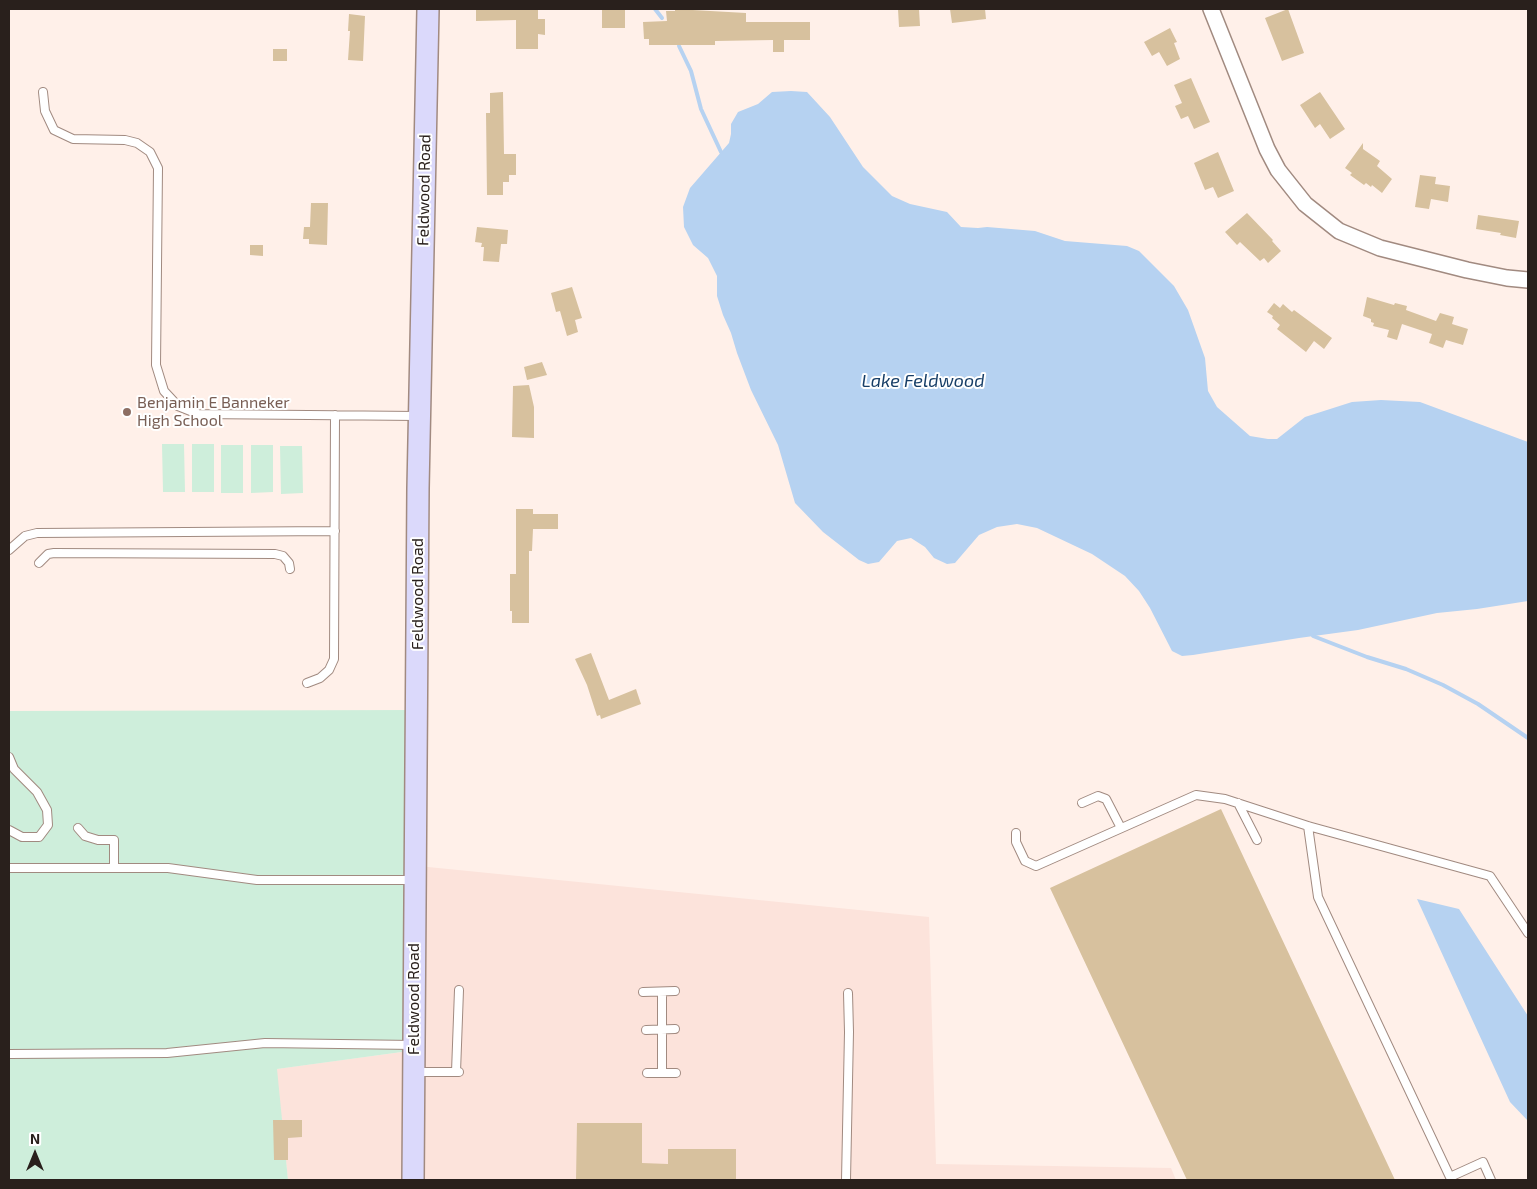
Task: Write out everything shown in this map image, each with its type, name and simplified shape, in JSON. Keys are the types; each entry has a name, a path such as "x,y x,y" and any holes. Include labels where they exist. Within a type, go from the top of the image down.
{"street":[{"name":"Feldwood Road","path":"413,1180 420,416 428,9"},
{"path":"1211,9 1278,170 1305,204 1339,231 1380,248 1467,270 1528,280"}],"lane":[{"path":"43,92 45,111 54,130 73,139 125,140 137,143 150,152 158,168 156,365 164,391 178,406 198,414 420,416"},
{"path":"307,682 320,678 329,670 334,659 335,415"},
{"path":"9,550 25,536 37,533 335,531"},
{"path":"39,563 48,554 275,554 283,556 289,563 290,569"},
{"path":"9,757 14,769 37,792 47,810 48,825 39,837 22,837 9,830"},
{"path":"1016,833 1016,842 1025,861 1036,866 1196,794 1225,799 1308,826 1490,876 1528,933"},
{"path":"1082,803 1098,796 1106,799 1120,828"},
{"path":"1238,803 1257,840"},
{"path":"1308,826 1318,897 1450,1177 1483,1162 1491,1180"},
{"path":"78,828 85,836 98,840 114,840 114,868"},
{"path":"9,868 168,868 257,880 415,880"},
{"path":"414,1072 458,1072 459,990"},
{"path":"643,992 675,991"},
{"path":"662,992 662,1073"},
{"path":"846,1180 848,993"},
{"path":"646,1030 675,1029"},
{"path":"9,1054 167,1053 265,1043 414,1045"},
{"path":"647,1073 676,1073"}],"shaded area":[{"path":"418,866 929,917 936,1164 1171,1168 1176,1180 288,1180 276,1069 409,1051"}],"green space":[{"path":"162,444 184,444 185,492 163,492"},
{"path":"192,444 214,444 214,492 192,492"},
{"path":"221,445 243,445 243,493 221,493"},
{"path":"251,445 273,445 273,492 251,493"},
{"path":"280,446 302,446 303,493 281,494"},
{"path":"417,710 409,1051 277,1069 288,1180 9,1180 9,711"}],"water":[{"name":"Lake Feldwood","path":"772,92 807,92 830,117 863,167 892,196 910,204 947,212 961,227 1035,231 1065,241 1127,246 1139,251 1174,286 1188,310 1205,358 1208,391 1217,407 1250,436 1277,439 1305,417 1352,402 1381,400 1420,402 1528,442 1528,601 1437,613 1358,630 1182,656 1172,651 1150,608 1139,591 1125,576 1092,554 1037,528 1017,524 997,527 979,535 955,563 947,564 934,558 925,547 911,538 897,541 879,562 868,564 859,560 823,532 795,503 778,445 751,390 723,315 717,296 717,276 708,258 693,245 684,227 683,207 690,188 729,143 731,124 738,112 758,104"},
{"path":"1417,899 1459,909 1528,1016 1528,1121 1510,1102"}],"building":[{"path":"476,9 538,9 538,19 545,19 545,35 538,34 538,49 516,49 516,20 476,21"},
{"path":"602,9 625,9 625,28 602,28"},
{"path":"675,9 746,13 746,22 810,22 810,40 784,40 784,52 773,52 773,40 715,41 715,45 649,45 649,39 644,39 643,22 667,21 666,11 675,11"},
{"path":"898,9 919,9 920,26 899,27"},
{"path":"950,9 985,9 986,19 952,23"},
{"path":"1288,9 1304,53 1282,61 1265,18"},
{"path":"349,14 365,16 363,61 348,60"},
{"path":"1170,28 1177,42 1174,43 1180,59 1167,66 1159,52 1152,56 1144,42"},
{"path":"273,49 287,49 287,61 273,61"},
{"path":"1191,78 1210,122 1194,129 1188,116 1181,119 1175,106 1182,103 1174,85"},
{"path":"503,92 504,154 516,154 516,175 509,175 509,182 503,182 503,195 487,195 486,113 490,113 490,93"},
{"path":"1320,92 1345,129 1330,139 1320,124 1315,128 1300,105"},
{"path":"1363,143 1363,149 1380,161 1377,166 1392,179 1382,193 1372,185 1371,187 1366,183 1364,185 1350,175 1352,173 1345,168"},
{"path":"1218,152 1234,191 1218,198 1213,187 1205,190 1194,163"},
{"path":"1420,175 1436,177 1435,184 1450,186 1448,202 1431,199 1429,209 1415,207"},
{"path":"311,203 328,203 327,245 309,244 309,239 303,239 304,227 310,227"},
{"path":"1247,213 1281,251 1268,263 1264,258 1260,261 1240,242 1237,245 1225,232"},
{"path":"1478,215 1519,221 1516,238 1500,235 1501,233 1476,229"},
{"path":"477,227 508,230 507,244 501,244 499,262 483,261 484,247 481,247 482,243 475,242"},
{"path":"250,245 263,245 263,256 250,255"},
{"path":"572,287 582,318 575,320 578,332 567,336 560,311 556,312 551,293"},
{"path":"1367,297 1394,305 1395,303 1407,306 1406,310 1436,321 1440,313 1454,317 1452,324 1468,329 1463,345 1446,340 1443,348 1429,343 1432,334 1402,324 1397,340 1387,337 1389,330 1373,326 1374,323 1371,322 1371,319 1363,316"},
{"path":"1274,303 1280,308 1283,304 1292,312 1294,310 1332,338 1324,349 1314,341 1306,352 1277,329 1280,325 1267,312"},
{"path":"542,362 547,375 527,380 524,367"},
{"path":"529,385 534,407 534,438 512,437 513,386"},
{"path":"516,509 533,509 533,514 558,514 558,529 533,529 532,551 529,551 529,623 512,623 512,611 510,611 510,574 516,574"},
{"path":"591,653 609,700 636,689 641,704 601,719 600,715 597,716 587,685 575,659"},
{"path":"1221,809 1395,1180 1187,1180 1050,888"},
{"path":"273,1120 302,1120 302,1137 288,1138 288,1160 274,1160"},
{"path":"577,1123 642,1123 642,1163 668,1164 668,1149 736,1149 736,1180 576,1180"}],"waterway":[{"path":"655,9 662,18"},
{"path":"679,46 691,71 701,109 721,152"},
{"path":"1313,636 1367,657 1406,669 1443,685 1478,704 1528,738"}],"place":[{"name":"Benjamin E Banneker High School","path":"127,412"}]}
